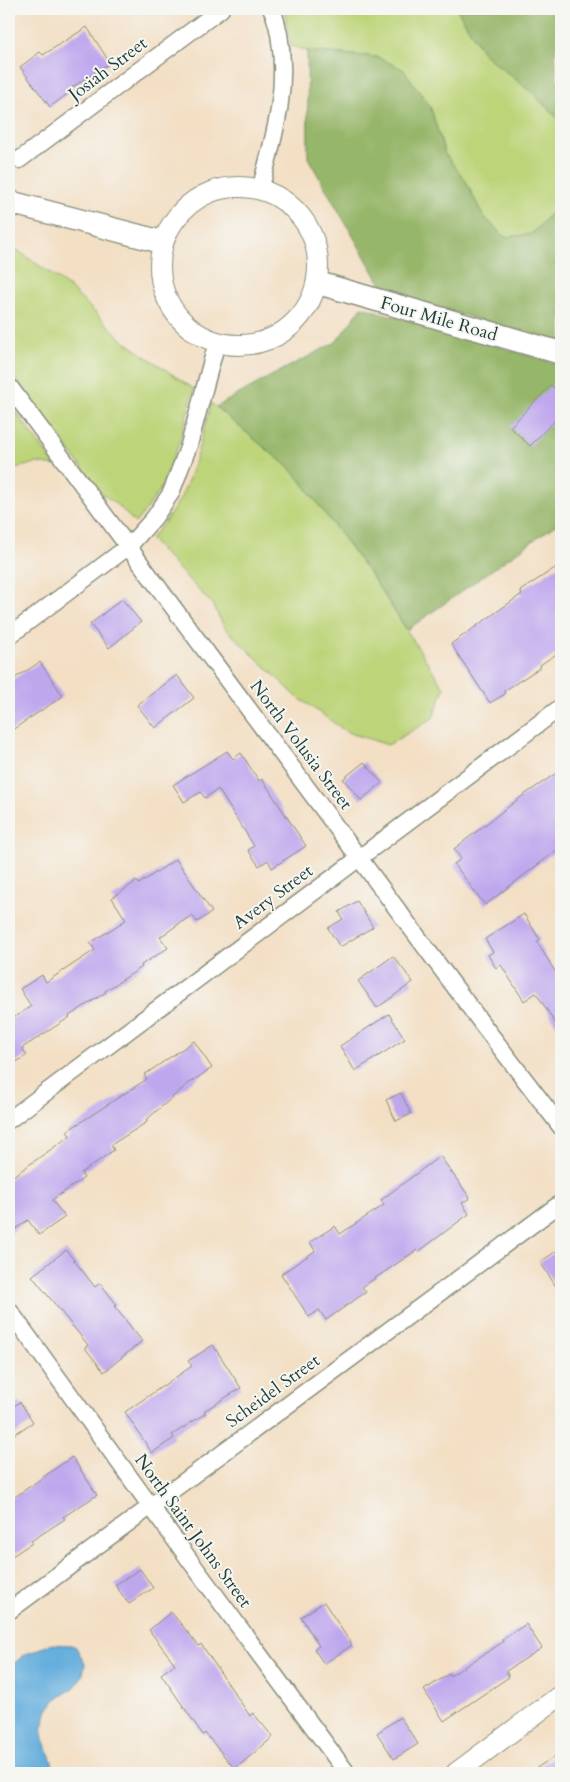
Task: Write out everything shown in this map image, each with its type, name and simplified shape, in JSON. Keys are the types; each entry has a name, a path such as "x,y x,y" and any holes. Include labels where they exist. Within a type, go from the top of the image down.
{"main road":[{"path":"9,202 162,242"},
{"name":"Four Mile Road","path":"318,283 561,353"}],"street":[{"name":"Josiah Street","path":"20,160 221,9"},
{"path":"260,190 281,103 282,54 275,16 271,9"},
{"path":"228,187 246,187 260,190 277,196 292,206 308,226 316,246 319,265 318,283 303,313 286,330 266,340 238,345 217,342 199,335 186,324 170,304 160,272 162,242 166,230 177,212 197,198 228,187"},
{"path":"9,636 129,546 154,518 171,493 189,445 217,342"},
{"name":"North Volusia Street","path":"9,386 561,1127"},
{"name":"Avery Street","path":"9,1120 561,707"},
{"name":"Scheidel Street","path":"9,1611 561,1203"},
{"name":"North Saint Johns Street","path":"9,1310 150,1506 347,1773"},
{"path":"456,1773 561,1695"}],"green space":[{"path":"282,9 457,9 484,54 531,92 561,121 561,202 532,234 505,237 483,216 465,180 445,154 430,106 377,57 307,51 291,46"},
{"path":"457,9 561,9 561,41 555,49 557,80 561,85 561,121 531,92 484,54"},
{"path":"307,51 377,57 403,69 430,106 445,154 465,180 483,216 505,237 532,234 561,202 561,343 375,290 380,283 308,158"},
{"path":"9,250 17,250 68,286 125,342 194,389 180,440 162,487 135,523 120,507 101,493 9,370"},
{"path":"362,307 561,365 561,521 407,630 373,578 295,473 216,407 336,342"},
{"path":"9,403 56,466 36,463 9,470"},
{"path":"211,403 295,473 373,578 444,688 433,718 388,745 347,732 296,696 225,628 212,604 150,539 180,499 185,488 198,452"}],"water":[{"path":"52,1644 76,1647 85,1664 83,1674 75,1687 55,1700 48,1710 42,1730 54,1773 9,1773 9,1667 26,1654"}],"building":[{"path":"87,27 110,63 68,90 70,92 50,107 20,67 40,52 43,55"},
{"path":"551,385 561,396 561,414 530,446 510,427"},
{"path":"561,564 561,651 540,665 541,667 504,691 505,694 490,703 451,644 522,594 520,591"},
{"path":"122,599 141,622 109,648 90,624"},
{"path":"40,662 63,696 9,732 9,682"},
{"path":"177,675 194,698 155,728 137,705"},
{"path":"227,751 233,759 241,753 259,781 262,779 306,846 272,868 268,860 259,866 248,850 254,846 218,789 205,798 201,792 184,802 173,785"},
{"path":"364,762 382,783 361,800 343,779"},
{"path":"561,770 561,847 485,905 454,864 461,859 454,849 521,797"},
{"path":"176,859 212,912 197,922 192,915 160,937 168,948 141,965 142,967 70,1017 22,1048 27,1055 9,1067 9,1021 31,1006 20,989 42,975 46,982 95,950 90,943 126,920 112,898 137,881 139,884"},
{"path":"357,901 373,927 340,947 328,928 343,919 339,912"},
{"path":"524,914 540,940 537,942 561,981 561,1032 536,993 524,1001 501,965 496,968 488,955 493,952 485,939"},
{"path":"393,956 413,982 377,1008 358,981"},
{"path":"389,1014 405,1039 355,1071 340,1046"},
{"path":"194,1041 212,1068 188,1084 146,1120 147,1122 111,1145 114,1150 81,1173 84,1178 52,1200 65,1217 39,1235 28,1220 9,1234 9,1179 70,1136 67,1131 147,1079 144,1075"},
{"path":"401,1093 411,1114 396,1121 386,1100"},
{"path":"440,1156 470,1198 462,1203 469,1214 418,1252 417,1250 362,1287 366,1292 326,1320 319,1310 309,1317 281,1274 315,1251 310,1242 335,1226 340,1234 384,1205 381,1200"},
{"path":"561,1248 561,1294 540,1262"},
{"path":"66,1250 95,1287 100,1283 117,1305 114,1306 142,1341 104,1372 85,1348 88,1345 32,1276"},
{"path":"213,1345 241,1388 204,1411 206,1413 172,1435 174,1438 152,1453 125,1412 192,1366 188,1361"},
{"path":"20,1402 33,1422 9,1438 9,1409"},
{"path":"72,1457 97,1495 63,1517 65,1519 9,1558 9,1501"},
{"path":"140,1569 153,1588 129,1604 115,1585"},
{"path":"324,1602 352,1645 324,1664 314,1649 319,1646 301,1617"},
{"path":"171,1612 199,1646 201,1644 250,1716 253,1713 273,1737 235,1769 205,1733 203,1735 161,1674 175,1664 149,1630"},
{"path":"526,1624 542,1648 506,1671 509,1677 444,1721 424,1690 449,1674 450,1676 503,1642 502,1640"},
{"path":"400,1717 418,1744 394,1759 377,1733"},
{"path":"561,1752 561,1773 529,1773"}]}
